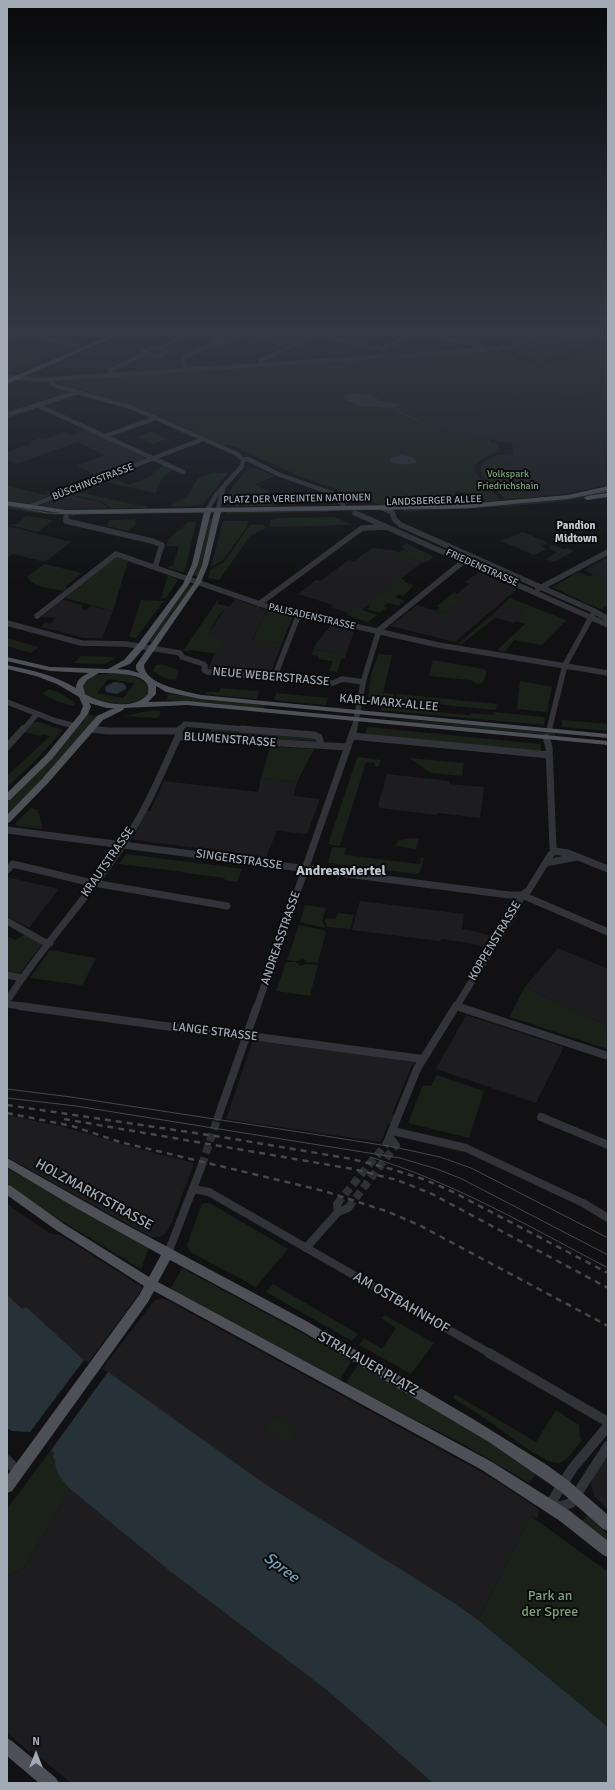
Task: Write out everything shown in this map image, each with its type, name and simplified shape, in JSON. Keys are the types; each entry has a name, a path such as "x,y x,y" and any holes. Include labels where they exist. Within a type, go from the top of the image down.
{"main road":[{"name":"LANDSBERGER ALLEE","path":"379,508 477,506 568,497 608,488"},
{"name":"LANDSBERGER ALLEE","path":"355,513 392,513 477,509 608,495"},
{"path":"7,503 66,514"},
{"name":"PLATZ DER VEREINTEN NATIONEN","path":"217,512 379,508"},
{"name":"PLATZ DER VEREINTEN NATIONEN","path":"7,509 52,516 66,514 207,512 355,513"},
{"name":"PLATZ DER VEREINTEN NATIONEN","path":"105,671 127,662 141,646 189,579 195,564 207,512"},
{"name":"PLATZ DER VEREINTEN NATIONEN","path":"147,679 140,669 140,665 198,582 205,566 217,512"},
{"name":"KARL-MARX-ALLEE","path":"7,659 50,669 129,672 169,690 208,698 357,716 608,743"},
{"path":"7,667 52,679 66,685 100,705 128,706"},
{"path":"7,798 49,757 75,726 87,708 78,688 81,680 89,675 105,671"},
{"path":"7,820 45,782 90,729 106,714 143,702 152,695 153,687 147,679"},
{"name":"KARL-MARX-ALLEE","path":"128,706 172,703 357,716"},
{"name":"KARL-MARX-ALLEE","path":"547,737 608,736"},
{"name":"HOLZMARKTSTRASSE","path":"7,1162 168,1253"},
{"path":"7,1189 60,1228 152,1284 478,1460 549,1506 608,1550"},
{"path":"7,1487 144,1298 168,1253"},
{"name":"STRALAUER PLATZ","path":"168,1253 359,1358 503,1444 562,1485 592,1508 608,1524"},
{"path":"7,1746 51,1783"}],"street":[{"path":"62,417 183,472"},
{"path":"153,417 239,455 243,460 248,459 280,475 343,497 338,500"},
{"path":"105,436 156,418"},
{"name":"BÜSCHINGSTRASSE","path":"28,508 202,439"},
{"name":"PLATZ DER VEREINTEN NATIONEN","path":"207,512 216,495 242,466 243,460"},
{"path":"299,482 303,486 338,500 342,503 344,508"},
{"name":"PLATZ DER VEREINTEN NATIONEN","path":"217,512 223,488"},
{"name":"FRIEDENSTRASSE","path":"379,508 392,513 398,524 540,587 593,615 608,626"},
{"name":"FRIEDENSTRASSE","path":"355,513 389,526 533,592 593,615 608,619"},
{"name":"PLATZ DER VEREINTEN NATIONEN","path":"66,514 66,521 152,541 162,545 155,567"},
{"path":"259,604 362,528 389,526"},
{"path":"533,592 608,552"},
{"name":"PALISADENSTRASSE","path":"37,616 116,554 259,604 301,615 429,643 608,673"},
{"path":"378,633 385,624 470,556"},
{"path":"274,678 297,619 301,615"},
{"path":"593,615 565,666 547,737 549,747 553,848 554,851 564,852 608,869"},
{"name":"NEUE WEBERSTRASSE","path":"7,623 80,643 126,644 180,653 182,657 203,664 205,666 204,670 208,672 333,684 342,679 363,682"},
{"name":"ANDREASSTRASSE","path":"218,1117 352,736 363,682 378,633"},
{"path":"7,702 37,714 75,726"},
{"path":"7,747 37,714"},
{"name":"BLUMENSTRASSE","path":"178,734 185,724 189,723 314,735 319,737 321,745"},
{"path":"90,729 178,734"},
{"name":"BLUMENSTRASSE","path":"178,734 348,747"},
{"name":"KRAUTSTRASSE","path":"7,1001 22,978 50,943 122,845 139,819 178,734"},
{"path":"352,736 549,755"},
{"name":"SINGERSTRASSE","path":"7,830 507,895 522,895 608,932"},
{"name":"KOPPENSTRASSE","path":"390,1137 417,1069 519,904 522,895 528,891 554,851"},
{"path":"546,863 561,859 579,857"},
{"path":"7,870 13,864 88,882 227,906"},
{"path":"7,921 44,942 50,943"},
{"path":"7,976 22,978"},
{"name":"LANGE STRASSE","path":"7,1004 423,1059"},
{"path":"456,1006 608,1056"},
{"path":"541,1117 608,1145"},
{"path":"390,1137 396,1145"},
{"path":"390,1137 466,1148 583,1203 608,1218"},
{"path":"168,1253 202,1165"},
{"name":"AM OSTBAHNHOF","path":"193,1188 209,1192 608,1422"},
{"path":"306,1248 337,1208 348,1208"},
{"path":"549,1506 572,1469 608,1426"},
{"path":"549,1506 562,1506 571,1503 608,1446"},
{"path":"7,1460 18,1472"}],"shaded area":[{"path":"463,417 608,417 608,485 570,493 527,498 520,468 499,461 498,455 513,454 512,443 456,435 439,429 447,427 442,425"},
{"path":"87,430 148,459 100,477 77,466 104,455 78,442 16,464 7,460 7,452 31,444 29,442 41,438 45,439 65,432 72,435"},
{"path":"66,494 101,502 109,508 62,509 41,506 48,501"},
{"path":"7,526 71,542 45,562 13,554 7,558"},
{"path":"523,532 548,543 541,546 547,549 534,555 501,541"},
{"path":"553,545 574,551 554,562 546,559 557,552 550,549 551,548 549,547"},
{"path":"372,548 391,550 411,556 409,558 422,562 362,610 355,607 348,613 331,607 333,605 298,594 316,580 320,581 349,560 354,561"},
{"path":"608,557 608,581 584,570"},
{"path":"479,572 517,589 455,642 390,626 417,605 444,613 461,599 453,597 469,584 465,582"},
{"path":"235,599 267,610 253,639 282,643 271,672 251,669 249,675 213,672 208,669 215,653 219,653 225,639 208,637 212,631 210,631 226,607 230,606"},
{"path":"63,600 82,605 82,609 86,610 91,606 113,611 102,638 84,638 41,627 45,623 50,624 56,618 41,617"},
{"path":"505,603 528,611 514,623 490,616"},
{"path":"331,625 355,630 346,653 313,650 316,643"},
{"path":"387,774 450,781 450,784 484,787 480,818 438,813 437,815 380,808 378,806"},
{"path":"261,778 297,782 294,796 320,799 307,834 277,831 266,857 135,840 133,838 147,811 150,811 164,781 258,792"},
{"path":"7,877 59,889 29,928 7,916"},
{"path":"360,901 464,914 462,929 490,936 483,947 469,943 442,939 441,941 431,940 352,930"},
{"path":"558,948 608,969 608,1026 525,987"},
{"path":"466,1015 564,1047 536,1103 436,1069"},
{"path":"254,1041 416,1061 414,1066 412,1065 392,1114 394,1115 391,1124 388,1124 381,1142 226,1119 252,1043"},
{"path":"7,1115 64,1127 135,1148 194,1163 172,1222 166,1233 160,1237 151,1237 7,1157"},
{"path":"7,1204 49,1233 62,1236 141,1286 141,1291 88,1363 26,1308 24,1309 7,1295"},
{"path":"158,1299 165,1299 447,1453 495,1480 537,1508 539,1512 537,1519 531,1516 478,1620 456,1604 265,1484 102,1369 154,1301"},
{"path":"608,1456 608,1510 595,1497 591,1485 592,1479"},
{"path":"70,1489 171,1572 328,1691 433,1783 71,1783 31,1750 29,1752 7,1732 7,1575 24,1568"}],"green space":[{"path":"159,417 468,417 443,425 447,427 440,429 442,431 490,440 490,442 497,444 500,449 499,451 488,455 474,467 478,476 500,500 486,502 482,496 457,491 445,503 446,505 381,505 292,474 293,473 233,446 223,445"},
{"path":"151,431 167,439 153,444 137,437"},
{"name":"Volkspark Friedrichshain","path":"498,455 499,461 522,468 527,498 505,499 481,474 481,465"},
{"path":"164,466 172,470 163,477 155,493 101,481 111,477 129,485 151,476 154,471"},
{"path":"248,468 259,469 275,476 255,484 269,492 267,493 271,495 274,504 272,506 236,506 227,501 226,499 231,489"},
{"path":"212,473 228,473 202,505 173,507 171,505 188,496 197,479"},
{"path":"7,486 46,495 49,493 46,492 53,492 49,496 30,504 7,500"},
{"path":"85,487 90,489 83,489 79,492 136,505 147,506 146,508 111,508 101,501 68,494"},
{"path":"608,489 608,493 558,502 404,512 403,509 469,507 506,504"},
{"path":"7,504 45,511 76,513 75,516 34,513 7,508"},
{"path":"328,509 328,512 226,514 227,510"},
{"path":"26,516 53,520 38,532 10,525 18,524"},
{"path":"335,517 352,525 270,527 270,520 279,518"},
{"path":"136,519 135,525 128,531 107,526 110,520"},
{"path":"206,519 214,519 198,577 193,575"},
{"path":"223,521 248,521 246,528 223,560 211,567"},
{"path":"189,522 196,522 185,571 181,572 168,568 169,566 173,566 179,546 166,546 169,539"},
{"path":"250,525 263,525 266,528 250,536 219,580 208,578 210,570 225,561"},
{"path":"406,543 434,557 425,563 409,558 405,561 387,556 405,549 401,547"},
{"path":"116,557 128,561 113,611 65,598"},
{"path":"44,564 82,573 66,586 67,588 64,591 39,586 30,581 27,577"},
{"path":"579,572 590,577 593,574 608,581 608,605 601,609 597,608 552,587"},
{"path":"168,575 178,580 166,598 161,598"},
{"path":"400,579 414,585 403,596 399,594 395,597 405,601 398,606 388,603 384,606 388,607 379,613 367,609 370,606 367,605"},
{"path":"188,584 193,586 152,643 146,642"},
{"path":"454,592 457,593 454,597 462,599 444,613 437,611 440,608 437,606"},
{"path":"510,598 566,620 542,645 514,640 505,652 497,650 525,624 516,621 526,611 505,603"},
{"path":"141,600 164,601 136,638 129,637"},
{"path":"217,601 219,601 217,604 229,606 223,610 218,617 210,630 212,631 208,636 225,639 219,654 190,650 188,652 183,651"},
{"path":"355,607 377,615 368,622 346,615"},
{"path":"267,610 293,616 282,643 253,640"},
{"path":"490,616 496,617 462,644 458,644"},
{"path":"7,638 39,647 31,653 7,646"},
{"path":"313,650 346,653 345,658 342,658 337,672 329,671 333,661 318,659 318,656 312,655"},
{"path":"378,654 392,655 383,693 394,694 393,700 368,697 371,675"},
{"path":"81,656 113,657 115,659 104,664 74,663"},
{"path":"433,660 484,669 486,671 484,681 478,684 470,680 429,676"},
{"path":"161,664 179,670 176,679 167,679 153,671 156,665"},
{"path":"115,673 130,675 145,682 150,691 145,697 138,701 129,703 119,704 99,701 91,698 85,693 82,684 96,675","holes":["108,679 134,683 123,698 97,693"]},
{"path":"520,681 552,687 547,712 517,709"},
{"path":"221,688 259,691 257,699 205,694 206,692 219,692"},
{"path":"49,689 62,694 75,703 74,706 59,702 42,694"},
{"path":"276,693 328,698 326,705 274,700"},
{"path":"169,694 265,705 264,709 166,700"},
{"path":"397,694 497,704 496,709 494,710 396,700"},
{"path":"392,702 412,705 414,706 414,710 470,715 470,713 493,715 494,712 545,717 544,725 379,710"},
{"path":"154,710 161,711 159,717 123,716"},
{"path":"88,714 97,716 60,764 7,818 7,799"},
{"path":"369,717 555,733 555,736"},
{"path":"562,720 608,724 608,731 562,727"},
{"path":"33,722 39,722 63,730 34,762 7,787 7,776 50,736 43,734 40,736 24,732"},
{"path":"212,727 316,737 317,741 207,737"},
{"path":"367,727 541,744 541,753 365,736"},
{"path":"270,747 314,749 297,782 261,778"},
{"path":"357,758 381,760 378,767 375,766 375,763 366,762 340,846 328,844"},
{"path":"409,758 464,763 462,776 431,773"},
{"path":"31,808 38,810 43,829 17,826 16,823"},
{"path":"409,838 419,839 416,849 396,846 398,841"},
{"path":"332,847 347,848 344,853 346,855 419,864 421,863 420,857 424,858 420,872 417,874 328,863"},
{"path":"126,854 242,869 237,882 224,880 225,878 119,864"},
{"path":"305,905 326,908 322,921 325,928 300,922"},
{"path":"338,913 354,915 350,929 327,927 325,921 326,918 335,919"},
{"path":"299,925 326,931 318,963 307,962 303,959 297,961 287,960"},
{"path":"25,934 42,944 20,973 7,971 7,936 16,940"},
{"path":"50,950 96,958 83,984 81,985 30,978"},
{"path":"286,962 296,962 300,966 307,964 318,965 310,996 276,991"},
{"path":"525,987 608,1026 608,1049 510,1017"},
{"path":"437,1075 484,1091 469,1138 408,1123 423,1085 431,1086"},
{"path":"7,1168 149,1247 141,1269 27,1200 7,1185"},
{"path":"204,1203 210,1203 288,1249 256,1287 190,1252 187,1245 201,1206"},
{"path":"182,1268 352,1360 340,1380 170,1290"},
{"path":"273,1284 358,1334 352,1341 266,1292"},
{"path":"385,1315 434,1343 411,1374 359,1345 364,1338 382,1349 396,1328 381,1318"},
{"path":"359,1363 514,1456 537,1472 529,1483 465,1445 345,1384"},
{"path":"455,1394 536,1442 556,1410 579,1425 580,1437 582,1440 566,1460 559,1463 552,1462 520,1444 453,1398"},
{"path":"273,1417 296,1430 288,1441 266,1428"},
{"path":"51,1450 54,1453 59,1475 70,1489 24,1568 7,1575 7,1509"},
{"path":"588,1515 608,1535 608,1544 580,1523"},
{"name":"Park an der Spree","path":"531,1516 608,1572 608,1727 478,1620"}],"water":[{"path":"402,455 412,457 417,462 411,464 395,464 390,462 391,458"},
{"path":"114,682 123,683 126,686 126,689 117,694 106,692 105,687"},
{"name":"Spree","path":"7,1295 23,1309 26,1307 84,1360 108,1372 265,1484 456,1604 478,1620 608,1727 608,1783 433,1783 328,1691 171,1572 70,1489 57,1472 55,1459 53,1459 54,1453 49,1448 52,1443 30,1432 12,1431 7,1428"}],"pier":[{"path":"84,1360 108,1372 51,1450 49,1448 52,1443 30,1432"}],"waterway":[{"path":"409,417 418,420"}],"tunnel":[{"path":"202,1165 218,1117"},
{"path":"337,1204 387,1143"},
{"path":"348,1208 396,1145"}],"tram line":[{"path":"7,505 47,513 71,514 467,508 575,497 608,491"},
{"path":"7,1089 71,1097 319,1135 394,1147 440,1157 471,1168 608,1238"},
{"path":"7,1098 76,1106 400,1158 437,1169 462,1179 608,1255"},
{"path":"370,1157 462,1193 492,1207 608,1268"}],"railway":[{"path":"7,1105 222,1137 352,1159 391,1169 423,1179 451,1191 608,1273"},
{"path":"7,1113 72,1126 120,1142 324,1191 386,1211 419,1225 608,1326"},
{"path":"64,1119 353,1169 397,1180 432,1194 608,1288"}],"district":[{"name":"Pandion Midtown","path":"576,532"},
{"name":"Andreasviertel","path":"341,871"}]}
